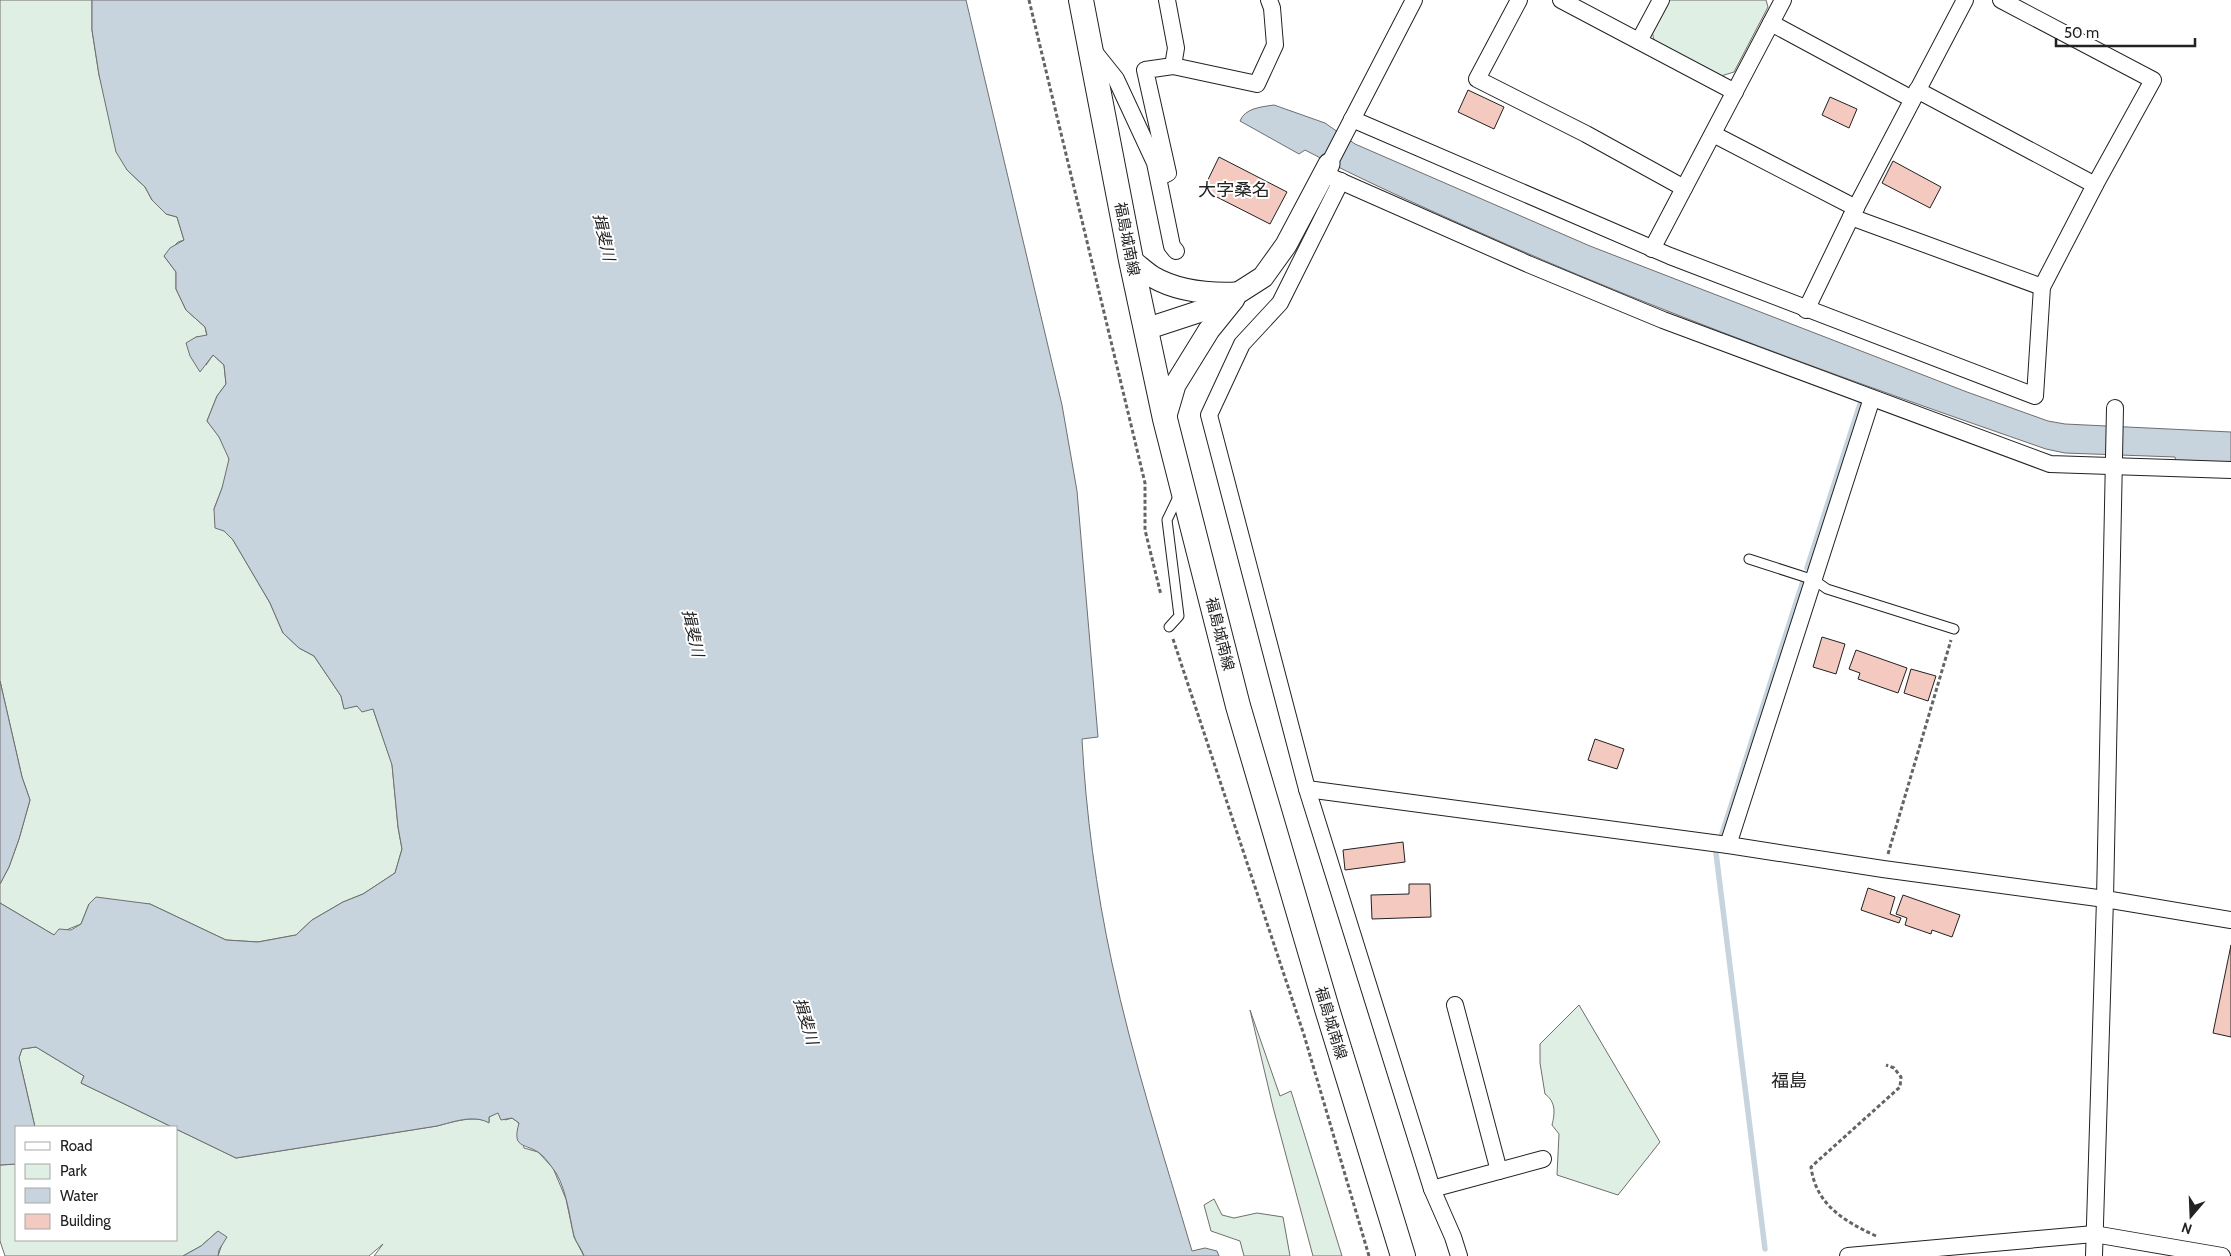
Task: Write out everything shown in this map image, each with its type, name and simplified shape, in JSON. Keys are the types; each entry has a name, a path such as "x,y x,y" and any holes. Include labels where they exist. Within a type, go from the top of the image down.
{"main road":[{"name":"福島城南線","path":"1081,0 1131,260 1165,419 1238,706 1402,1256"}],"street":[{"path":"1167,0 1176,48 1173,66"},
{"path":"1160,176 1168,173 1145,70 1173,66 1257,84 1275,45 1272,8 1269,0"},
{"path":"1414,0 1352,119 1280,303 1242,344 1209,416 1307,789 1432,1189 1453,1237 1459,1256"},
{"path":"1519,0 1477,79 1586,134 1684,188"},
{"path":"1561,0 1735,92"},
{"path":"1639,41 1661,0"},
{"path":"1652,249 1783,0"},
{"path":"1806,310 1854,212 1965,0"},
{"path":"1352,119 1652,249 1806,310 2035,396 2042,287 2153,80 2001,0"},
{"path":"1771,23 2095,185"},
{"path":"1090,47 1116,79 1160,176 1172,246 1176,251"},
{"path":"1713,134 1854,212 2042,287"},
{"path":"1146,328 1207,309 1263,277 1331,173"},
{"path":"1331,173 1528,264 1654,316 2050,464 2231,470"},
{"path":"1131,260 1153,277 1186,289 1217,294 1238,293"},
{"path":"1165,419 1175,385 1189,360 1209,330 1238,293"},
{"path":"1728,845 1872,398"},
{"path":"2094,1256 2106,900 2115,408"},
{"path":"1307,789 1728,845 1883,870 2106,900 2231,920"},
{"path":"1455,1005 1499,1171"},
{"path":"1432,1189 1543,1159"},
{"path":"1848,1256 2094,1234 2222,1256"}],"lane":[{"path":"1169,627 1179,616 1167,520 1183,488"},
{"path":"1749,559 1814,580 1827,589 1954,629"}],"path":[{"path":"1029,0 1145,483 1145,530 1169,627 1304,1035 1369,1256"},
{"path":"1883,870 1954,629"},
{"path":"1886,1065 1894,1068 1902,1077 1900,1087 1811,1167 1812,1178 1822,1197 1837,1215 1880,1239 1887,1252"}],"green space":[{"path":"0,0 92,0 92,30 99,75 127,170 145,187 152,200 166,214 177,217 184,240 178,242 164,256 176,272 176,289 186,310 205,327 207,336 196,337 206,365 213,355 224,365 226,384 217,396 207,421 223,443 229,459 226,476 214,509 224,531 233,540 270,603 283,633 299,648 314,656 341,696 344,708 357,706 373,709 392,764 402,849 395,873 363,894 343,902 312,920 296,935 258,942 226,940 150,904 89,904 81,924 54,935 0,903 0,884 9,867 19,839 30,800 22,777 0,681"},
{"path":"1668,0 1766,0 1768,7 1734,72 1721,76 1654,40 1652,31"},
{"path":"1579,1005 1660,1142 1618,1195 1557,1175 1559,1134 1552,1125 1553,1104 1545,1094 1540,1063 1540,1044"},
{"path":"1250,1010 1280,1096 1291,1091 1342,1256 1313,1256 1273,1107"},
{"path":"36,1047 84,1076 81,1083 170,1126 35,1126 19,1058 22,1049"},
{"path":"498,1112 505,1120 512,1118 519,1123 524,1148 538,1152 553,1168 566,1199 574,1237 584,1256 374,1256 383,1244 369,1256 218,1256 222,1244 218,1231 201,1246 183,1256 5,1256 0,1241 0,1165 15,1164 15,1241 178,1241 178,1130 236,1158 437,1126 463,1120 476,1119 489,1122 489,1117"},
{"path":"1214,1199 1222,1215 1234,1218 1257,1213 1283,1217 1290,1256 1244,1256 1240,1241 1211,1231 1204,1205"}],"water":[{"name":"揖斐川","path":"92,0 966,0 1062,405 1077,491 1098,737 1082,739 1092,851 1106,935 1120,1000 1139,1072 1192,1251 1205,1248 1217,1251 1219,1256 584,1256 574,1236 564,1190 556,1173 540,1153 520,1144 517,1137 519,1123 512,1118 501,1120 498,1113 489,1117 489,1123 483,1120 470,1119 236,1158 178,1130 178,1126 170,1126 81,1083 84,1076 36,1047 22,1049 19,1058 35,1126 15,1126 15,1164 0,1165 0,903 54,935 59,929 71,930 81,924 89,904 96,897 150,904 226,940 258,942 296,935 312,920 343,902 363,894 395,873 402,849 392,765 373,709 362,712 357,706 344,709 341,696 314,656 299,648 283,633 270,603 233,540 224,531 215,528 214,509 222,488 229,459 219,437 207,421 217,396 226,384 224,365 213,355 200,372 190,356 186,343 196,337 207,335 205,327 186,310 176,289 176,272 164,256 170,248 184,240 177,217 166,214 152,200 145,187 127,170 116,152 99,75 92,30"},
{"path":"1274,105 1325,123 1355,144 1590,246 1967,392 2048,421 2065,424 2231,432 2231,463 2176,462 2175,457 2065,453 2046,449 1757,345 1542,260 1388,191 1305,150 1299,154 1240,121 1250,111"},
{"path":"0,681 22,777 30,800 9,867 0,884"},
{"path":"218,1231 227,1237 219,1250 218,1256 183,1256 201,1246"}],"building":[{"path":"1468,90 1504,107 1494,129 1458,112"},
{"path":"1830,97 1857,109 1849,128 1822,115"},
{"path":"1219,157 1287,192 1270,224 1203,190"},
{"path":"1893,161 1941,187 1930,208 1882,183"},
{"path":"1822,637 1845,644 1836,674 1813,667"},
{"path":"1856,650 1907,668 1898,693 1858,679 1860,673 1849,669"},
{"path":"1911,669 1936,676 1928,701 1904,693"},
{"path":"1595,739 1624,749 1617,769 1588,760"},
{"path":"1403,842 1405,862 1345,870 1343,850"},
{"path":"1409,884 1430,884 1431,917 1372,919 1371,895 1409,894"},
{"path":"1868,888 1895,897 1890,914 1901,918 1899,923 1861,910"},
{"path":"1903,895 1960,915 1952,937 1932,930 1931,934 1905,925 1907,918 1896,914"},
{"path":"2231,945 2231,1037 2213,1033"}],"waterway":[{"path":"1807,568 1861,401"},
{"path":"1721,837 1803,581"},
{"path":"1716,853 1765,1249"}],"district":[{"name":"大字桑名","path":"1234,190"},
{"name":"福島","path":"1789,1081"}]}
